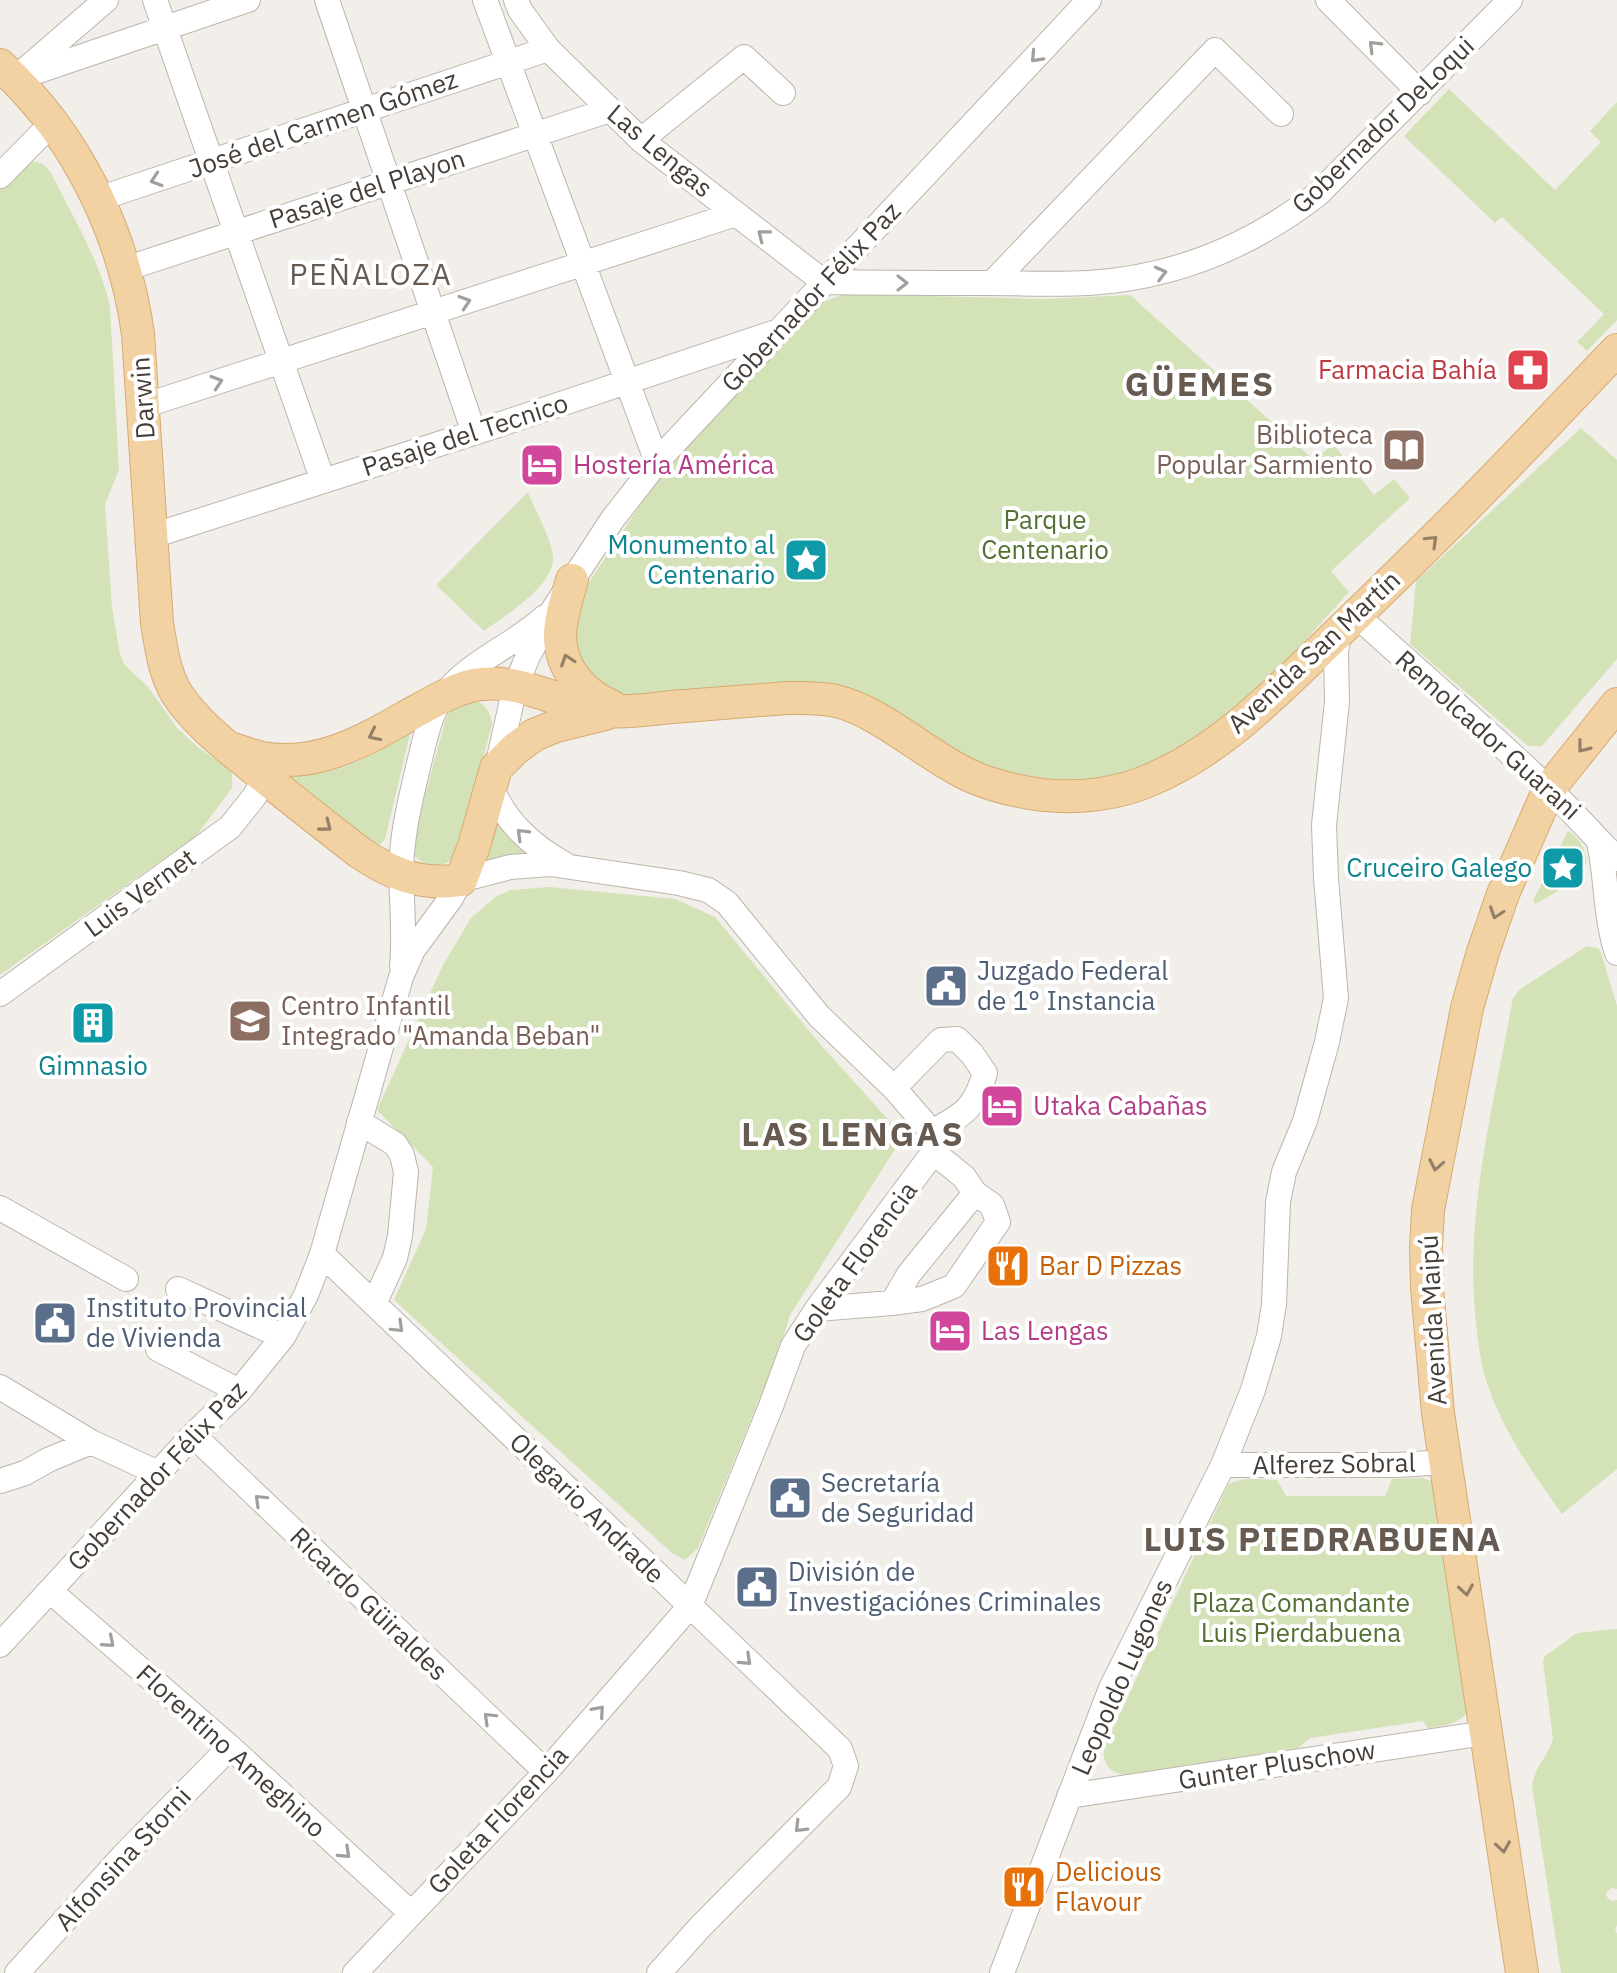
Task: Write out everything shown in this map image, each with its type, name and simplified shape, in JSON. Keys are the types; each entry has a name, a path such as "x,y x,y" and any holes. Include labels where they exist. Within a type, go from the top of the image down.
{"main road":[{"name":"Darwin","path":"8,72 53,122 73,152 98,199 125,269 138,334 157,623 162,656 176,692 190,712 227,747 377,864 420,880 441,883 461,880"},
{"name":"Avenida San Martín","path":"515,687 606,711 787,698 836,701 857,708 958,770 1015,791 1082,796 1116,791 1149,781 1184,763 1250,717 1445,528 1617,350"},
{"path":"572,580 560,637 564,657 572,676 584,690 621,711"},
{"path":"442,697 481,684 515,687"},
{"name":"Darwin","path":"227,747 261,758 287,760 316,757 342,750 379,733 442,697"},
{"name":"Avenida Maipú","path":"1522,1973 1431,1351 1426,1248 1430,1196 1467,1008 1503,894 1549,789 1617,704"},
{"name":"Avenida San Martín","path":"494,778 515,749 534,735 556,726 621,711"},
{"name":"Gobernador Félix Paz","path":"461,880 494,778"}],"street":[{"path":"8,72 106,0"},
{"path":"155,0 323,481"},
{"path":"8,72 248,0"},
{"path":"327,0 474,433"},
{"path":"485,0 657,462"},
{"name":"Las Lengas","path":"516,0 548,49 641,140 824,282"},
{"name":"Gobernador Félix Paz","path":"494,778 515,687 528,656 553,610 612,520 657,462 1089,0"},
{"path":"1328,0 1420,93"},
{"name":"Gobernador DeLoqui","path":"824,282 1086,284 1144,277 1187,266 1226,251 1262,233 1318,194 1510,0"},
{"name":"José del Carmen Gómez","path":"98,199 548,49"},
{"path":"992,283 1215,50 1281,114"},
{"path":"641,140 744,57 783,93"},
{"name":"Pasaje del Playon","path":"125,269 610,110"},
{"path":"0,176 53,122"},
{"path":"143,406 736,214"},
{"name":"Pasaje del Tecnico","path":"152,536 778,331"},
{"name":"Gobernador Félix Paz","path":"401,977 403,839 430,724 442,697 469,670 523,635 553,610"},
{"name":"Remolcador Guarani","path":"1348,623 1549,789 1608,850"},
{"name":"Leopoldo Lugones","path":"1002,1973 1111,1688 1223,1465 1253,1390 1269,1336 1274,1304 1278,1202 1284,1172 1305,1121 1336,998 1324,825 1337,702 1336,652 1348,623"},
{"name":"Luis Vernet","path":"0,994 230,827 250,804 265,778"},
{"path":"494,778 498,803 518,830 546,854 568,866"},
{"path":"1608,850 1604,864 1607,905 1617,953"},
{"path":"461,880 510,867 550,864 708,890 727,903 819,1016 894,1088 932,1142 975,1193 992,1205 998,1222 954,1286 922,1299 817,1309"},
{"name":"Gobernador Félix Paz","path":"0,1645 193,1435 239,1391 283,1337 306,1295 322,1254 401,977 413,950 461,880"},
{"path":"894,1088 941,1040 957,1039 972,1054 985,1073 979,1095 932,1142"},
{"path":"359,1122 395,1144 402,1155 406,1172 395,1258 374,1304"},
{"name":"Goleta Florencia","path":"355,1973 546,1772 690,1606 793,1346 930,1157 932,1142"},
{"path":"892,1303 909,1274 975,1193"},
{"path":"0,1208 126,1279"},
{"name":"Olegario Andrade","path":"322,1254 840,1749 846,1766 839,1787 701,1926 659,1973"},
{"path":"178,1289 283,1337"},
{"path":"158,1349 239,1391"},
{"path":"0,1387 91,1442 158,1473"},
{"name":"Ricardo Güiraldes","path":"193,1435 546,1772"},
{"path":"0,1481 25,1473 91,1442"},
{"name":"Alferez Sobral","path":"1223,1465 1446,1462"},
{"name":"Florentino Ameghino","path":"50,1591 230,1747 411,1913"},
{"name":"Gunter Pluschow","path":"1069,1796 1485,1733"},
{"name":"Alfonsina Storni","path":"17,1973 123,1856 230,1747"}],"green space":[{"path":"1449,89 1555,190 1601,142 1590,131 1617,102 1617,320 1587,351 1577,342 1604,314 1502,217 1495,223 1404,136"},
{"path":"32,161 43,164 51,173 92,255 110,307 119,470 105,504 112,607 120,654 124,664 148,687 177,728 228,768 232,773 232,788 197,835 0,975 0,190 21,167"},
{"name":"Parque Centenario","path":"845,294 1046,299 1130,295 1314,460 1333,444 1374,495 1394,479 1410,498 1331,571 1349,592 1253,698 1166,759 1120,775 1070,783 997,774 870,702 638,697 620,694 595,682 576,658 572,642 582,593 674,459 822,302"},
{"path":"1581,428 1617,460 1617,659 1542,746 1528,746 1410,644 1416,581"},
{"path":"528,492 549,541 552,567 538,589 484,631 436,585"},
{"path":"474,700 487,709 492,724 460,848 445,864 432,865 413,854 412,843 446,718 453,706"},
{"path":"412,726 385,839 381,844 370,841 309,791 275,771 302,774 334,770 376,752"},
{"path":"497,817 546,858 484,867"},
{"path":"1568,831 1577,838 1585,853 1583,870 1535,904 1533,901"},
{"path":"549,887 675,899 715,917 820,1044 895,1127 899,1138 897,1146 790,1315 779,1351 698,1548 685,1560 673,1554 394,1300 426,1229 433,1167 377,1110 443,965 471,918 497,896 511,890"},
{"path":"1587,946 1598,948 1601,953 1617,1006 1617,1469 1562,1514 1528,1465 1491,1396 1480,1357 1476,1323 1474,1241 1483,1159 1513,998 1520,989"},
{"name":"Plaza Comandante Luis Pierdabuena","path":"1422,1478 1436,1486 1471,1705 1464,1716 1442,1726 1428,1728 1423,1721 1310,1738 1298,1748 1125,1775 1108,1767 1104,1747 1228,1485 1245,1479 1277,1480 1286,1496 1385,1496 1392,1479"},
{"path":"1617,1629 1617,1889 1611,1888 1606,1893 1611,1901 1617,1900 1617,1973 1561,1973 1532,1786 1553,1739 1543,1661 1545,1656 1577,1633"}],"place":[{"name":"Farmacia Bahía","path":"1528,370"},
{"name":"Biblioteca Popular Sarmiento","path":"1404,450"},
{"name":"Hostería América","path":"542,465"},
{"name":"Monumento al Centenario","path":"806,560"},
{"name":"Cruceiro Galego","path":"1563,868"},
{"name":"Juzgado Federal de 1° Instancia","path":"946,986"},
{"name":"Centro Infantil Integrado \"Amanda Beban\"","path":"250,1021"},
{"name":"Gimnasio","path":"93,1023"},
{"name":"Utaka Cabañas","path":"1002,1106"},
{"name":"Bar D Pizzas","path":"1008,1266"},
{"name":"Instituto Provincial de Vivienda","path":"55,1323"},
{"name":"Las Lengas","path":"950,1331"},
{"name":"Secretaría de Seguridad","path":"790,1498"},
{"name":"División de Investigaciónes Criminales","path":"757,1587"},
{"name":"Delicious Flavour","path":"1024,1887"}],"district":[{"name":"PEÑALOZA","path":"371,275"},
{"name":"GÜEMES","path":"1200,384"},
{"name":"LAS LENGAS","path":"853,1134"},
{"name":"LUIS PIEDRABUENA","path":"1323,1539"}]}
